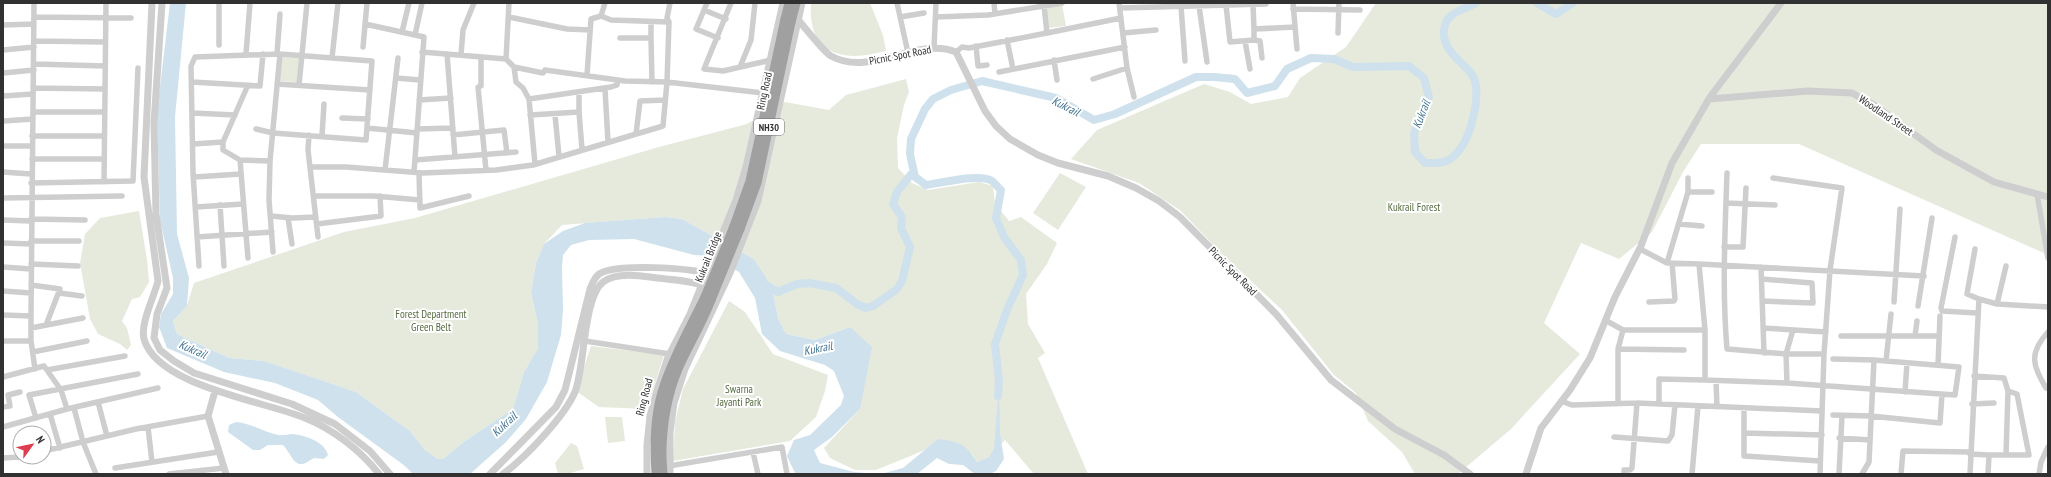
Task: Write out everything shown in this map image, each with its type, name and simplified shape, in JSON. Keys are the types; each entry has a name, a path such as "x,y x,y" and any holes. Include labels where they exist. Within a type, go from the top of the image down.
{"highway":[{"name":"Ring Road","path":"737,228 750,181 789,3"},
{"name":"Ring Road","path":"737,228 750,205 756,183 796,3"},
{"name":"Kukrail Bridge","path":"708,298 737,228"},
{"name":"Ring Road","path":"656,474 654,446 657,415 663,387 676,357 708,298"},
{"name":"NH30","path":"663,474 661,452 663,426 669,395 678,368 708,298"}],"street":[{"path":"34,3 31,174 31,340 35,369"},
{"path":"104,182 104,66 106,3"},
{"path":"152,3 144,177 158,281 155,296 144,324 144,338 151,353 167,369 215,391 306,418 348,444 361,454 379,474"},
{"path":"162,3 154,123 156,214 166,288 157,314 154,338 160,350 174,361 194,373 292,404 335,424 370,451 390,474"},
{"path":"219,3 219,45"},
{"path":"246,54 250,3"},
{"path":"299,85 307,3"},
{"path":"332,58 338,3"},
{"path":"364,47 366,3"},
{"path":"402,32 409,3"},
{"path":"415,35 422,3"},
{"path":"461,55 463,30 474,3"},
{"path":"506,59 509,3"},
{"path":"601,16 605,3"},
{"path":"310,167 417,172 486,170 535,164 663,126 667,82 669,22 667,18 670,3"},
{"path":"707,3 696,28 718,38"},
{"path":"731,3 726,19 704,69 723,72 771,60"},
{"path":"740,68 751,40 755,3"},
{"path":"670,474 670,432 674,403 685,369 730,273 746,167 784,3"},
{"name":"Picnic Spot Road","path":"784,3 830,55 848,61 861,62 934,47 947,48 956,52 985,111 996,126 1010,139 1038,155 1058,163 1108,176 1136,188 1159,201 1180,217 1276,314 1331,380 1395,429 1444,455 1470,474"},
{"path":"737,228 758,201 766,173 802,3"},
{"path":"897,3 908,53"},
{"path":"934,47 936,3"},
{"path":"994,3 995,14"},
{"path":"936,17 995,14 1062,3"},
{"path":"1134,97 1127,68 1119,6 1199,6 1267,3"},
{"path":"1526,474 1541,428 1590,358 1605,320 1640,249 1672,163 1709,99 1781,3"},
{"path":"1253,4 1254,40"},
{"path":"1226,5 1230,42 1260,41 1262,58"},
{"path":"1044,6 1047,33"},
{"path":"1182,6 1185,61"},
{"path":"1199,6 1208,62"},
{"path":"1296,49 1293,6 1339,6 1360,10"},
{"path":"1338,33 1339,6"},
{"path":"704,10 726,19"},
{"path":"273,252 270,216 270,161 277,84 280,14"},
{"path":"900,17 924,14"},
{"path":"587,75 591,19 601,16 611,20 669,22"},
{"path":"34,17 131,18"},
{"path":"509,17 567,29 590,30"},
{"path":"956,52 962,47 969,48 1121,18"},
{"path":"652,22 652,82"},
{"path":"3,24 34,24"},
{"path":"365,24 424,37 415,160 420,208 469,196"},
{"path":"1254,29 1295,27"},
{"path":"1123,33 1156,30"},
{"path":"620,38 651,38"},
{"path":"1007,40 1012,69"},
{"path":"1245,41 1250,69"},
{"path":"3,50 34,44 105,42"},
{"path":"976,46 978,66 987,65"},
{"path":"999,72 1125,47"},
{"path":"422,52 506,59 514,67 543,73 545,70 618,80 667,82 763,93"},
{"path":"192,82 260,86 263,54"},
{"path":"199,266 194,177 191,66 195,57 278,54 372,60 366,140 273,133 256,129"},
{"path":"447,54 455,157"},
{"path":"481,57 481,86 478,86 486,170"},
{"path":"385,170 398,58"},
{"path":"1054,60 1057,80"},
{"path":"3,73 34,67 104,66"},
{"path":"514,67 516,82 523,88 529,99 535,164"},
{"path":"31,183 133,181 138,68"},
{"path":"1093,79 1127,68"},
{"path":"396,78 420,80"},
{"path":"529,99 605,89 617,85 618,80"},
{"path":"277,84 370,90"},
{"path":"248,85 223,142 223,150 240,160 270,161"},
{"path":"3,96 33,91 104,89"},
{"path":"605,89 608,142"},
{"name":"Woodland Street","path":"1709,99 1808,91 1852,93 1874,104 1936,150 1994,182 2048,197"},
{"path":"579,92 582,149"},
{"path":"419,100 450,98"},
{"path":"636,134 640,101 666,100"},
{"path":"322,136 324,104"},
{"path":"33,112 104,112"},
{"path":"530,115 579,112"},
{"path":"192,113 235,115"},
{"path":"555,114 559,156"},
{"path":"342,118 368,119"},
{"path":"3,121 33,119"},
{"path":"367,128 417,131 453,128"},
{"path":"453,135 504,130 507,153"},
{"path":"309,135 310,167 318,237"},
{"path":"32,136 104,136"},
{"path":"193,144 223,142"},
{"path":"3,146 32,146"},
{"path":"415,160 516,152"},
{"path":"32,159 104,159"},
{"path":"240,160 248,258"},
{"path":"3,172 31,174"},
{"path":"1727,173 1724,247 1724,300 1727,349 1764,353 1824,354"},
{"path":"194,177 241,174"},
{"path":"1649,302 1674,301 1676,299 1670,263 1688,192 1688,178"},
{"path":"1773,178 1842,188 1830,270 1824,354 1820,474"},
{"path":"1724,247 1743,247 1746,188"},
{"path":"1688,192 1712,192"},
{"path":"2037,194 2048,258"},
{"path":"3,198 122,196"},
{"path":"314,196 380,196 420,200"},
{"path":"317,224 381,216 380,196"},
{"path":"1726,203 1775,206"},
{"path":"196,207 243,204"},
{"path":"220,205 224,266"},
{"path":"1894,302 1900,209"},
{"path":"270,216 288,218 316,217"},
{"path":"288,218 292,244"},
{"path":"1918,306 1924,276 1932,218"},
{"path":"3,220 85,220"},
{"path":"1679,224 1702,226"},
{"name":"Kukrail Bridge","path":"710,264 737,228"},
{"path":"197,237 272,232"},
{"path":"1955,237 1941,308 1942,311 1977,313"},
{"path":"3,243 79,241"},
{"path":"1640,249 1670,263 1924,276"},
{"path":"1975,249 1967,294 1997,304 2048,307"},
{"name":"Ring Road","path":"647,474 647,445 650,416 670,354 690,314 710,264"},
{"path":"1699,264 1705,330 1705,380"},
{"path":"3,268 31,266 78,266"},
{"path":"1997,304 2006,266"},
{"path":"490,474 556,407 565,390 590,289 598,275 608,271 631,267 660,268 706,273 727,280"},
{"path":"1761,267 1764,353"},
{"path":"503,474 515,465 534,446 565,409 575,392 590,308 599,286 604,280 617,276 640,276 701,284 721,292"},
{"path":"1762,279 1812,283 1814,288 1813,303 1762,301"},
{"path":"31,285 60,289 46,325"},
{"path":"3,292 31,293"},
{"path":"59,292 82,296"},
{"path":"1970,474 1972,404 1979,299"},
{"path":"1886,361 1891,314"},
{"path":"3,315 31,316"},
{"path":"1938,365 1940,316"},
{"path":"31,328 83,318"},
{"path":"1605,320 1623,330 1705,330"},
{"path":"1915,336 1917,321"},
{"path":"1763,328 1826,332"},
{"path":"1618,402 1618,350 1623,330"},
{"path":"1787,383 1786,354 1793,330"},
{"path":"2046,388 2034,365 2035,351 2048,332"},
{"path":"1842,336 1939,336"},
{"path":"3,341 31,340"},
{"path":"33,352 87,341"},
{"path":"585,341 670,354"},
{"path":"1618,350 1684,350"},
{"path":"47,370 125,356"},
{"path":"1659,404 1659,379 1787,383 1955,395 1959,367 1874,360 1833,359"},
{"path":"1862,474 1869,462 1874,360"},
{"path":"1905,392 1908,363"},
{"path":"3,377 44,366 60,388 67,409"},
{"path":"36,418 29,395 138,374"},
{"path":"1974,376 2004,378 2008,392 2006,455"},
{"path":"1716,381 1717,407"},
{"path":"3,427 67,409 158,388"},
{"path":"169,474 225,471 208,416 215,391"},
{"path":"3,408 10,406 8,395 20,392"},
{"path":"1901,474 1903,452 1970,453 1989,455 2029,454 2017,394 2008,392"},
{"path":"1833,415 1871,416 1940,423 1942,394"},
{"path":"1561,401 1572,405 1618,402 1822,410"},
{"path":"98,402 107,436"},
{"path":"1624,474 1624,470 1630,470 1632,468 1638,403"},
{"path":"1972,404 1994,403"},
{"path":"1614,437 1662,442 1670,440 1675,405"},
{"path":"1692,474 1698,406"},
{"path":"74,408 83,442 96,474"},
{"path":"1744,408 1744,456 1820,461"},
{"path":"50,414 60,448"},
{"path":"52,450 148,427 208,416"},
{"path":"1839,474 1842,416"},
{"path":"148,427 152,462"},
{"path":"1744,433 1822,435"},
{"path":"1840,438 1870,440"},
{"path":"2039,474 2041,462 2048,447"},
{"path":"669,466 782,448 786,474"},
{"path":"115,468 218,452"},
{"path":"753,452 758,474"},
{"path":"1988,474 1989,455"}],"green space":[{"path":"811,3 870,3 883,35 886,51 855,56 833,52 825,47 819,41 812,25"},
{"name":"Kukrail Forest","path":"1376,3 2048,3 2048,255 1799,144 1701,144 1683,172 1652,232 1619,259 1581,243 1544,323 1580,354 1511,429 1458,474 1415,474 1402,452 1368,421 1356,393 1334,375 1282,310 1219,251 1181,211 1139,183 1071,159 1097,130 1204,84 1230,92 1251,104 1288,97 1300,78 1346,47"},
{"path":"1062,4 1066,26 1048,28 1045,6"},
{"path":"281,57 299,58 297,82 280,81"},
{"name":"Forest Department Green Belt","path":"906,79 909,92 904,105 897,138 898,168 912,183 928,190 979,182 993,186 995,203 1009,221 1021,217 1057,243 1047,264 1026,294 1028,324 1045,353 1038,358 1088,474 1034,474 1005,440 989,457 977,462 971,453 938,439 925,450 876,470 855,470 830,458 824,448 860,409 850,327 815,340 786,334 778,318 774,297 766,277 754,259 682,219 666,217 562,225 544,244 536,263 531,293 538,324 538,348 524,372 513,409 465,441 443,459 438,459 425,450 410,431 356,392 264,361 229,358 177,334 173,321 187,306 194,283 344,232 415,218 659,147 747,124 785,102 829,110 846,95"},
{"path":"1060,173 1086,187 1058,230 1033,213"},
{"path":"139,211 149,282 140,297 132,299 122,321 127,328 131,345 127,350 120,344 98,334 90,319 80,263 85,234 100,218"},
{"name":"Swarna Jayanti Park","path":"729,301 745,312 773,354 828,375 825,391 816,417 790,441 673,461 675,422 683,389"},
{"path":"591,346 664,355 647,409 599,407 576,391"},
{"path":"605,417 622,417 625,441 608,443"},
{"path":"571,443 577,446 584,469 567,474 558,474 555,463"}],"water":[{"path":"170,3 186,3 175,117 177,234 189,278 187,306 173,321 177,334 229,358 264,361 356,392 410,431 425,450 438,459 443,459 465,441 513,409 524,372 538,348 538,324 531,293 536,263 544,244 563,231 585,223 666,217 682,219 754,259 766,277 774,297 778,318 786,334 815,340 850,327 872,347 860,409 832,437 814,450 820,463 854,472 877,474 795,473 787,456 794,440 810,435 841,405 844,396 834,371 825,365 780,351 762,334 755,298 739,272 710,256 694,255 634,239 589,240 571,245 563,255 563,310 561,335 547,382 526,419 506,442 470,474 413,474 405,466 338,417 318,400 275,383 224,372 167,348 159,327 161,314 173,294 173,278 160,220 157,112"},
{"path":"999,385 1000,433 1004,459 996,471 990,474 975,474 963,465 949,464 937,458 917,474 881,474 903,468 938,439 961,444 969,451 977,462 989,457 994,449"},
{"path":"236,422 247,424 278,435 293,434 304,436 319,443 326,450 328,455 324,459 314,458 306,463 299,464 295,462 283,445 268,445 260,450 253,450 228,432 229,425"}],"waterway":[{"name":"Kukrail","path":"998,396 999,380 995,344 1007,310 1023,275 1021,260 1004,237 996,218 1001,190 992,181 979,178 970,178 926,185 915,177 910,154 911,139 925,109 933,99 951,90 982,81 1056,98 1094,120 1115,114 1196,77 1235,79 1247,93 1275,86 1287,69 1311,58 1334,59 1353,67 1409,66 1424,78 1429,97 1414,133 1415,152 1425,163 1440,162 1451,159 1460,150 1469,131 1475,110 1476,99 1475,81 1472,75 1455,57 1446,43 1444,35 1445,25 1447,20 1458,11 1476,3"},
{"name":"Kukrail","path":"1537,3 1556,14 1573,3"},
{"path":"761,282 778,292 797,284 809,283 836,288 857,304 866,308 873,306 897,289 902,281 910,247 901,228 902,217 893,204 897,192 913,172"}]}
